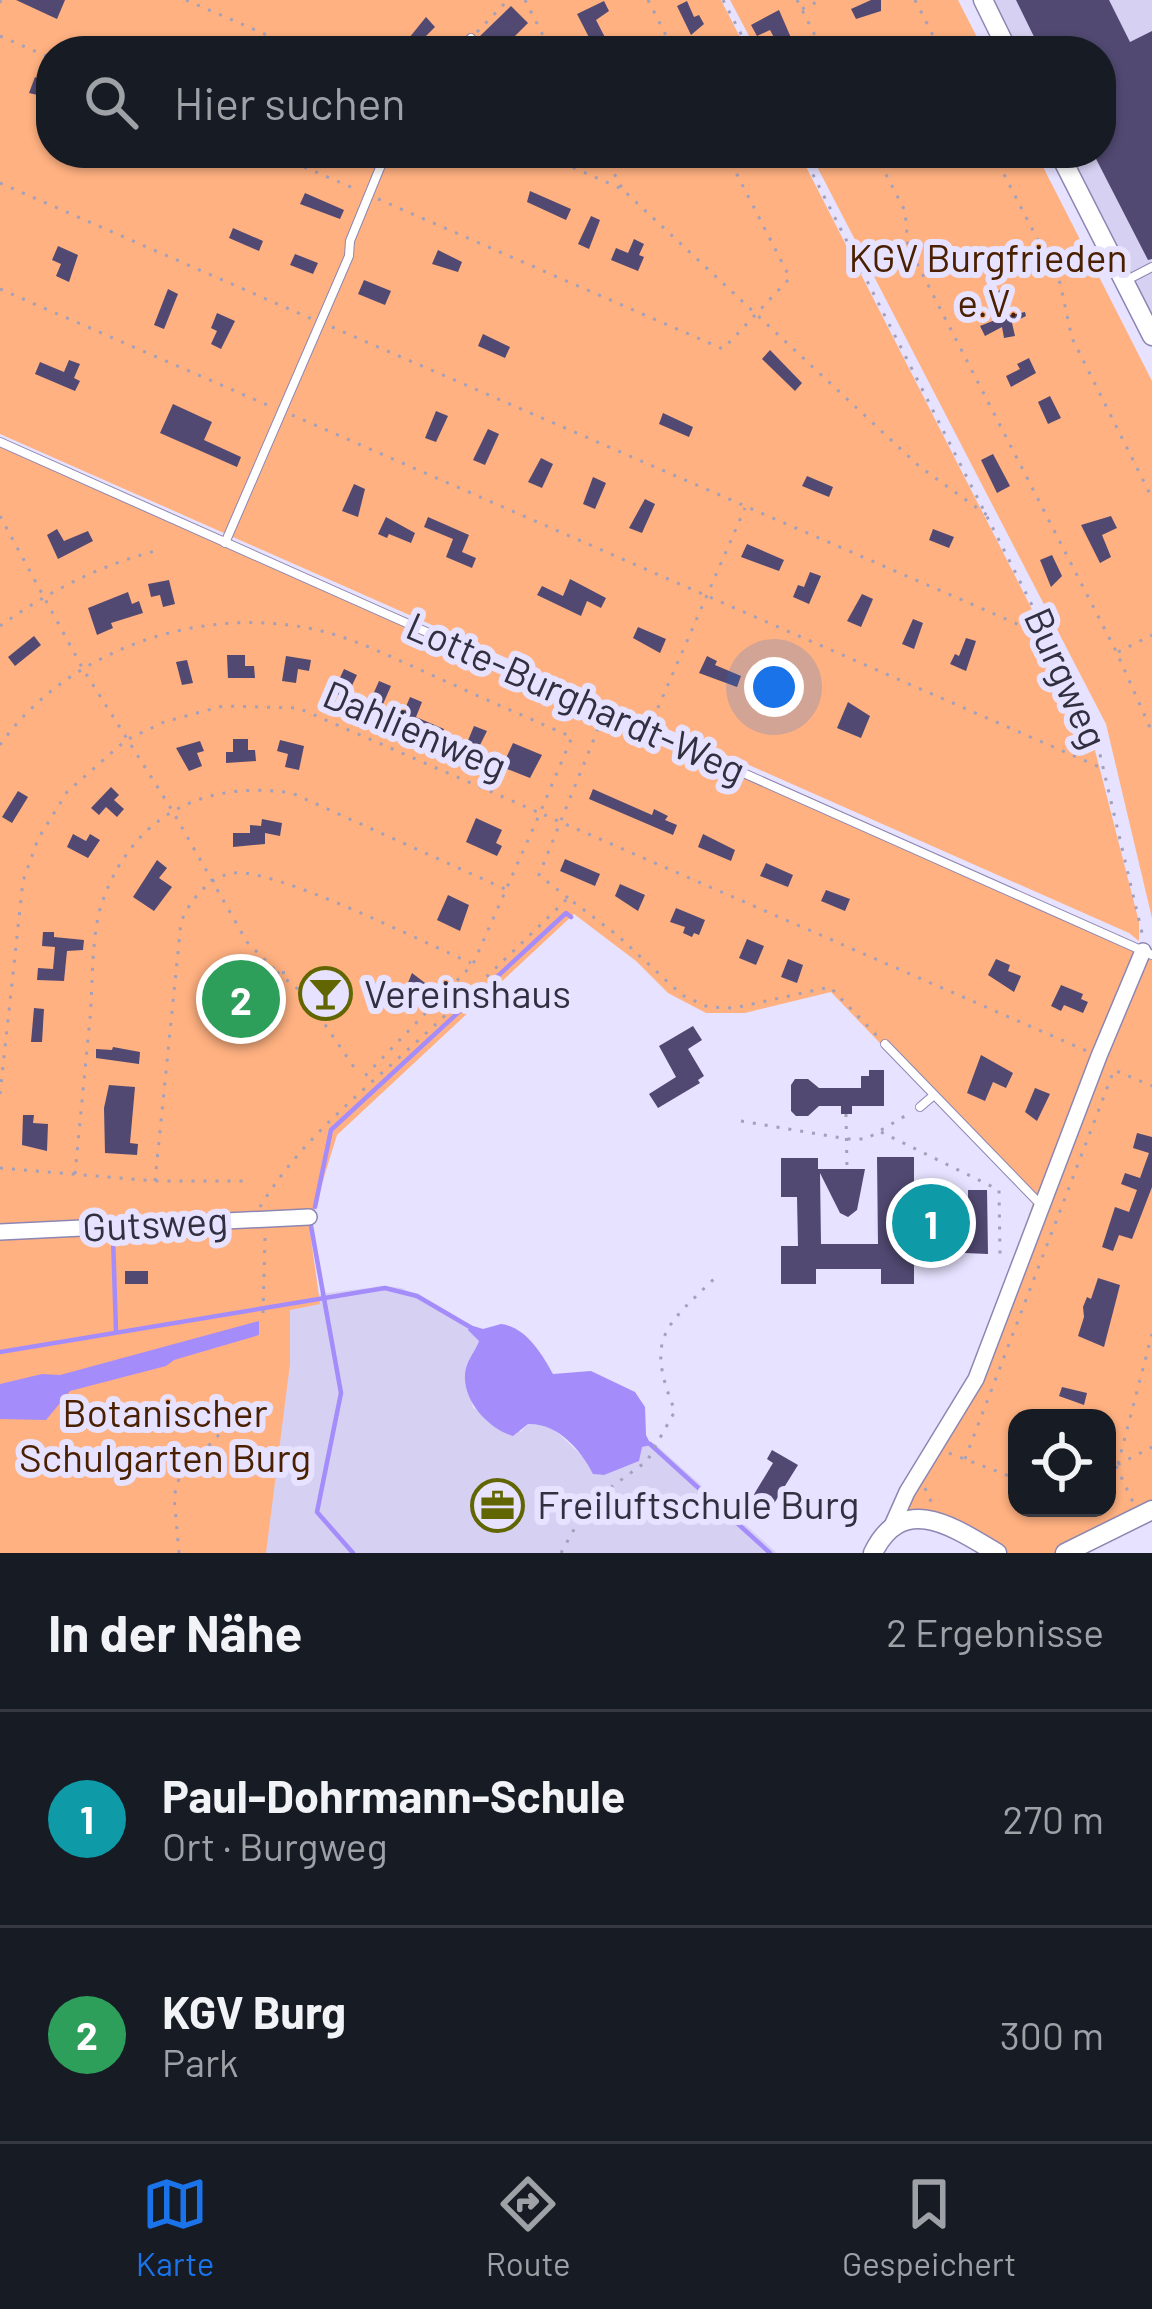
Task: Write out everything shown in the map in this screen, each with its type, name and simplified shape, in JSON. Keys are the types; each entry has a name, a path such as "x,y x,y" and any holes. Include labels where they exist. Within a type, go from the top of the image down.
{"street":[{"path":"983,0 1001,36"},
{"path":"1067,168 1152,336"},
{"path":"873,1553 976,1379 1099,1056 1148,953"},
{"name":"Gutsweg","path":"0,1232 309,1217"},
{"path":"1065,1553 1146,1513"},
{"path":"891,1528 917,1518 942,1522 997,1553"}],"lane":[{"path":"225,543 349,256 379,168"},
{"path":"1124,282 1152,267"},
{"name":"Lotte-Burghardt-Weg","path":"0,442 1148,953"},
{"path":"885,1044 1042,1206"},
{"path":"920,1107 934,1095"}],"path":[{"path":"186,0 269,36"},
{"path":"473,36 508,0"},
{"path":"525,0 543,36"},
{"path":"648,0 666,36"},
{"path":"723,0 742,36"},
{"path":"797,0 816,36"},
{"path":"802,9 821,0"},
{"path":"915,0 933,36"},
{"path":"0,36 36,52"},
{"path":"306,168 723,349 790,278 734,168"},
{"path":"574,168 622,189"},
{"path":"611,168 622,189 920,467 990,517"},
{"name":"Burgweg","path":"810,168 1093,725 1148,953"},
{"path":"883,168 905,211 908,246 1117,653 1152,732"},
{"path":"1001,168 1060,283 1072,338 1152,498"},
{"path":"0,183 1052,639"},
{"path":"0,289 1104,769"},
{"path":"649,730 745,506"},
{"path":"0,518 83,669 172,810 247,942 277,972 288,973"},
{"path":"0,626 42,597 119,562 159,550"},
{"path":"0,745 42,698 122,648 194,628 266,624 334,634 572,737 540,813 1099,1056"},
{"path":"1117,653 1152,635"},
{"name":"Dahlienweg","path":"0,1094 23,881 38,839 67,792 126,740 164,722 223,706 298,708 540,813 473,964 360,1076 304,994 277,972"},
{"path":"605,711 539,875 617,934 682,995 708,1006 734,1008 830,987 885,1044"},
{"path":"75,1174 101,904 123,857 172,810 220,791 254,788 292,794 507,890"},
{"path":"155,1181 181,922 187,907 211,881 228,873 271,878 473,964"},
{"path":"262,1312 260,1219 280,1174 309,1140 568,898"},
{"path":"964,1459 1114,1070 1152,1086"},
{"path":"741,1121 866,1139 920,1107"},
{"path":"847,1114 847,1169"},
{"path":"880,1132 999,1190 1000,1254"},
{"path":"0,1168 155,1181 246,1181"},
{"path":"561,1553 588,1504 608,1486 636,1472 655,1447 675,1411 660,1374 665,1327 718,1275"},
{"path":"1146,1513 1117,1465 1152,1334"},
{"path":"179,1553 174,1496 179,1475 242,1411"},
{"path":"1117,1465 1152,1447"},
{"path":"936,1448 1008,1476"}],"shaded area":[{"path":"993,0 1152,0 1152,313 1078,168 1116,168 1116,36 1011,36"},
{"path":"309,1225 319,1294 402,1288 470,1325 480,1342 466,1365 473,1408 521,1432 537,1423 555,1430 594,1474 604,1475 654,1443 777,1553 0,1553"},
{"path":"259,1321 259,1335 70,1391 46,1420 0,1419 0,1384 42,1374 60,1375"},
{"path":"501,1324 526,1336 553,1374 591,1371 635,1392 645,1407 651,1445 642,1447 639,1461 604,1475 593,1474 559,1433 528,1424 513,1436 484,1418 471,1400 465,1379 479,1341 468,1330 470,1325 483,1329"}],"green space":[{"path":"0,0 721,0 739,36 36,36 36,168 807,168 1086,715 1139,922 1139,941 1129,933 0,434"},
{"path":"730,0 958,0 976,36 749,36"},
{"name":"KGV Burgfrieden e.V.","path":"818,168 1044,168 1152,381 1152,918 1106,724"},
{"name":"Botanischer Schulgarten Burg","path":"0,447 1152,955 1152,1510 1065,1553 997,1553 942,1522 891,1530 976,1380 1033,1203 831,992 745,1013 706,1013 668,993 636,961 574,914 337,1135 309,1225 320,1304 290,1310 290,1364 266,1553 0,1553"}],"building":[{"path":"16,0 65,0 57,19"},
{"path":"881,0 881,11 856,19 851,9"},
{"path":"1016,0 1109,0 1130,42 1152,31 1152,259 1148,260 1101,168 1116,168 1116,36 1034,36"},
{"path":"604,1 609,11 596,20 604,36 588,36 577,14"},
{"path":"687,1 694,17 699,15 704,24 691,35 677,6"},
{"path":"511,6 528,23 515,36 480,36"},
{"path":"779,10 790,36 773,36 770,30 757,36 751,25"},
{"path":"426,17 435,27 426,36 411,36"},
{"path":"530,191 571,209 566,220 527,202"},
{"path":"305,193 344,210 340,219 300,204"},
{"path":"591,216 600,220 589,249 578,244"},
{"path":"233,228 263,241 259,251 229,238"},
{"path":"634,239 644,244 638,271 611,260 616,248 628,253"},
{"path":"58,246 78,255 69,282 56,276 61,264 52,260"},
{"path":"438,250 462,262 458,272 432,264"},
{"path":"295,254 318,263 313,274 290,265"},
{"path":"364,280 391,291 385,305 358,294"},
{"path":"168,289 178,294 164,329 154,325"},
{"path":"1000,290 1010,315 1025,312 1026,316 1012,323 1015,336 1004,338 1002,327 985,336 980,326 1005,316 991,296"},
{"path":"217,313 235,321 221,349 211,344"},
{"path":"483,334 510,347 505,358 478,346"},
{"path":"770,350 802,383 795,391 762,359"},
{"path":"1029,358 1036,373 1011,387 1006,376"},
{"path":"69,360 80,364 75,391 35,374 40,362 64,372"},
{"path":"1050,396 1061,418 1048,424 1038,402"},
{"path":"173,404 212,422 204,440 241,457 237,467 160,433"},
{"path":"436,411 448,416 436,442 425,438"},
{"path":"663,413 693,427 689,437 659,424"},
{"path":"488,429 499,434 485,465 473,460"},
{"path":"993,454 1010,486 997,493 981,460"},
{"path":"541,458 553,464 542,488 528,482"},
{"path":"807,476 833,487 829,497 802,486"},
{"path":"593,477 606,483 595,509 583,504"},
{"path":"354,484 365,489 358,517 342,511"},
{"path":"645,499 655,504 642,533 629,528"},
{"path":"1111,516 1117,528 1102,535 1111,557 1100,563 1081,525"},
{"path":"386,517 415,533 411,543 378,534"},
{"path":"428,517 469,535 462,552 476,558 472,568 446,557 453,539 424,527"},
{"path":"57,529 64,541 88,531 93,541 58,559 47,535"},
{"path":"933,529 954,537 949,548 929,540"},
{"path":"747,544 784,560 779,571 741,557"},
{"path":"1052,555 1062,576 1051,587 1040,560"},
{"path":"810,572 821,576 809,604 793,597"},
{"path":"570,579 606,598 601,608 587,601 581,616 537,595 542,586 563,596"},
{"path":"169,580 175,604 163,607 160,595 151,597 148,584"},
{"path":"128,592 132,604 139,601 143,613 111,623 113,628 97,635 88,608"},
{"path":"862,594 873,599 861,627 847,621"},
{"path":"913,619 923,623 914,649 902,644"},
{"path":"638,627 666,639 660,653 633,638"},
{"path":"34,636 41,645 15,666 8,657"},
{"path":"966,638 976,641 966,671 950,664"},
{"path":"227,655 245,655 245,666 254,666 255,678 228,678"},
{"path":"286,656 311,660 309,671 298,669 296,683 282,681"},
{"path":"707,656 717,661 715,665 741,676 737,687 699,673"},
{"path":"187,660 193,683 182,685 176,662"},
{"path":"344,669 357,675 346,698 333,693"},
{"path":"379,681 391,686 379,713 367,708"},
{"path":"410,697 422,702 416,717 444,729 440,739 400,721"},
{"path":"848,702 870,716 861,738 837,728"},
{"path":"474,726 487,731 475,755 464,750"},
{"path":"233,739 248,739 248,750 255,750 256,761 226,763 226,752 233,752"},
{"path":"280,740 304,746 299,770 285,767 288,754 277,751"},
{"path":"200,741 204,751 197,753 202,766 189,771 176,748"},
{"path":"513,743 542,755 530,778 502,767"},
{"path":"111,787 119,795 114,800 124,809 117,817 106,807 99,815 91,808"},
{"path":"593,789 652,815 654,809 668,816 665,820 677,825 673,835 589,799"},
{"path":"18,791 28,797 12,823 2,817"},
{"path":"476,818 502,830 497,856 466,842"},
{"path":"262,819 282,823 280,836 265,833 265,844 233,847 233,833 250,833 250,825 261,826"},
{"path":"73,834 86,841 90,834 100,840 88,858 67,847"},
{"path":"703,834 735,850 731,861 698,847"},
{"path":"565,859 600,874 595,886 560,871"},
{"path":"157,860 167,868 159,878 172,887 154,911 133,897"},
{"path":"766,863 793,875 788,887 760,876"},
{"path":"620,884 645,895 638,911 615,896"},
{"path":"826,890 850,899 845,911 821,901"},
{"path":"448,895 469,905 460,931 437,920"},
{"path":"676,908 705,920 699,935 683,933 685,927 670,922"},
{"path":"43,932 84,940 83,950 67,951 64,981 37,980 38,968 53,969 55,947 42,946"},
{"path":"747,939 764,946 756,965 739,958"},
{"path":"788,959 803,965 797,983 781,977"},
{"path":"996,959 1021,976 1014,992 988,975"},
{"path":"412,973 433,989 427,997 407,985"},
{"path":"328,977 345,1006 325,1018 308,989"},
{"path":"1061,985 1083,994 1081,999 1088,1002 1083,1013 1064,1005 1061,1011 1051,1006"},
{"path":"34,1008 44,1009 42,1042 31,1042"},
{"path":"693,1026 702,1040 688,1049 704,1076 658,1108 649,1094 676,1077 659,1046"},
{"path":"96,1049 140,1052 139,1064 96,1058"},
{"path":"981,1055 1013,1073 1006,1088 993,1082 985,1101 967,1093"},
{"path":"869,1070 884,1070 884,1106 852,1106 852,1114 841,1114 841,1106 819,1106 808,1116 791,1111 795,1079 808,1079 819,1088 861,1088 861,1076 869,1076"},
{"path":"109,1085 135,1087 130,1143 138,1144 137,1155 105,1153 104,1108"},
{"path":"1035,1088 1050,1094 1037,1121 1025,1112"},
{"path":"23,1115 34,1115 33,1123 48,1124 47,1151 22,1145"},
{"path":"1137,1133 1152,1137 1152,1187 1132,1239 1119,1235 1113,1251 1102,1247 1115,1207 1129,1212 1137,1190 1121,1184 1125,1173 1140,1178 1149,1153 1133,1148"},
{"path":"877,1157 914,1157 914,1214 963,1214 963,1208 968,1208 968,1190 987,1190 988,1254 965,1253 963,1227 914,1227 914,1284 881,1284 881,1269 816,1269 816,1284 781,1284 781,1246 798,1246 797,1197 781,1197 781,1158 818,1158 818,1169 865,1169 857,1210 848,1217 840,1213 820,1173 821,1244 878,1244"},
{"path":"125,1271 148,1271 148,1284 125,1284"},
{"path":"1098,1278 1120,1285 1104,1347 1078,1336 1083,1307"},
{"path":"1062,1387 1087,1393 1084,1405 1059,1396"},
{"path":"772,1450 798,1465 765,1518 750,1509 750,1501 773,1463 767,1459"}],"waterway":[{"path":"315,1207 331,1130 566,913 571,917"},
{"path":"311,1226 341,1393 317,1512 353,1553"},
{"path":"113,1238 116,1331"},
{"path":"0,1352 385,1288 417,1296 470,1327"},
{"path":"650,1444 770,1553"}],"place":[{"name":"Vereinshaus","path":"325,994"},
{"name":"KGV Burg","path":"241,999"},
{"name":"Paul-Dohrmann-Schule","path":"931,1223"},
{"name":"Freiluftschule Burg","path":"498,1505"}]}
